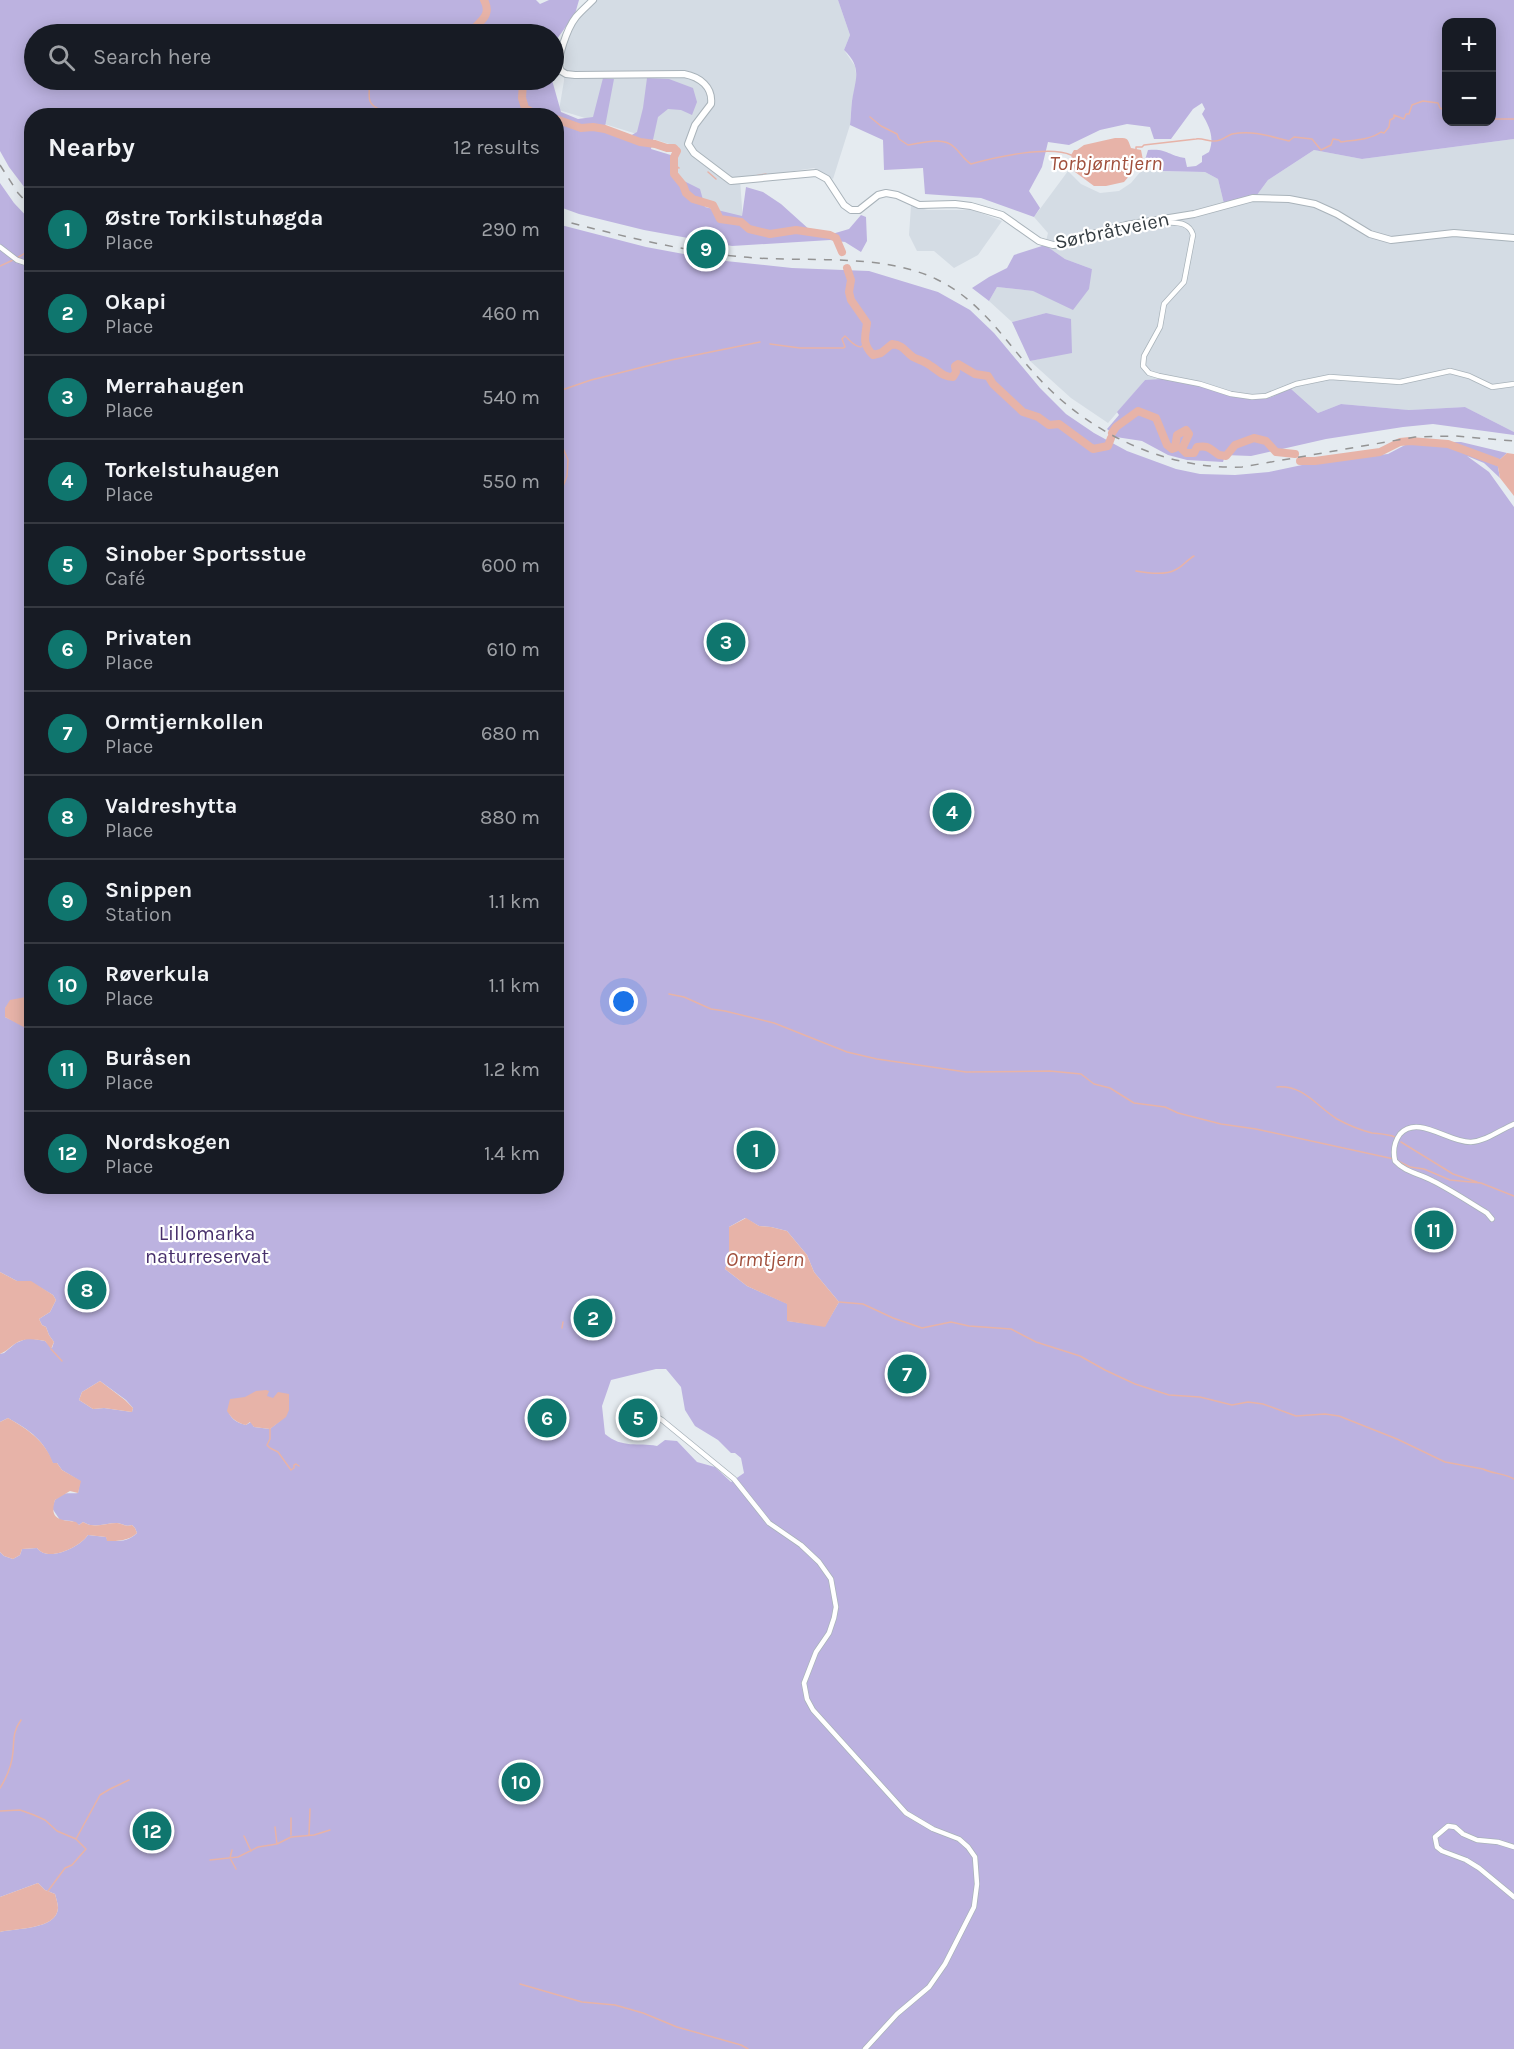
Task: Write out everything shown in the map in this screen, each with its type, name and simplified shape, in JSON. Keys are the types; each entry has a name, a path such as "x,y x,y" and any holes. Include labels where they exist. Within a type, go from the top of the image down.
{"street":[{"name":"Sørbråtveien","path":"564,46 576,17 592,0"},
{"name":"Sørbråtveien","path":"564,73 575,75 684,74 700,79 710,90 711,104 688,139 689,147 694,153 731,181 816,173 826,179 844,205 851,210 859,210 878,195 888,193 919,205 971,206 1002,215 1039,241 1053,245 1067,244 1103,231 1194,214 1246,199 1278,198 1322,207 1370,234 1391,240 1454,233 1514,238"},
{"path":"1154,220 1161,223 1185,224 1191,228 1193,235 1184,282 1164,304 1160,330 1143,360 1143,366 1149,373 1200,384 1231,394 1252,397 1266,396 1296,384 1330,377 1400,382 1450,371 1469,376 1492,387 1514,384"},
{"path":"0,247 17,260 24,262"},
{"path":"1492,1219 1487,1213 1434,1181 1406,1171 1395,1161 1395,1143 1401,1133 1412,1127 1432,1130 1461,1142 1473,1142 1514,1124"},
{"path":"635,1408 647,1409 718,1465 734,1479 768,1523 801,1545 819,1562 831,1579 836,1606 829,1633 816,1652 807,1672 804,1683 807,1699 813,1710 858,1762 906,1813 933,1829 959,1839 968,1846 975,1857 977,1884 974,1907 945,1964 929,1987 897,2014 866,2049"},
{"path":"1514,1847 1498,1842 1477,1840 1463,1834 1455,1827 1448,1826 1435,1837 1435,1842 1442,1851 1466,1860 1479,1868 1514,1897"}],"shaded area":[{"path":"596,0 838,0 850,35 844,50 855,66 857,81 852,100 850,125 833,179 814,168 740,179 743,222 691,197 674,178 679,147 564,112 564,108 559,108 564,90 565,46 577,20"},
{"path":"1514,139 1514,432 1465,407 1409,410 1341,404 1318,413 1290,388 1272,397 1260,399 1145,380 1108,423 1071,398 1030,361 1072,352 1046,313 1012,322 989,301 997,287 1034,291 1073,309 1092,269 1065,259 1045,245 1048,233 1034,217 1068,171 1081,184 1100,193 1119,191 1131,183 1141,171 1205,172 1218,179 1225,208 1254,199 1268,180 1314,150 1362,159"},
{"path":"911,206 928,210 973,210 1002,221 978,255 954,268 934,251 917,251 909,235"}],"green space":[{"path":"0,0 536,0 540,4 549,0 579,0 575,14 564,29 564,24 24,24 24,90 555,90 560,108 24,108 24,187 0,151"},
{"path":"838,0 1514,0 1514,139 1362,159 1314,150 1268,180 1254,199 1225,208 1218,179 1205,172 1159,171 1145,160 1148,150 1154,150 1185,158 1187,167 1196,166 1202,162 1202,156 1209,152 1211,147 1211,137 1202,114 1205,109 1202,103 1193,109 1171,139 1154,139 1150,127 1127,124 1100,130 1069,145 1048,142 1042,167 1029,191 1040,208 1034,217 981,198 925,194 923,168 884,170 883,140 850,125 856,69 850,56 844,50 850,35"},
{"path":"603,78 614,79 604,132 630,136 637,132 647,78 669,79 693,88 697,102 692,115 681,110 668,109 658,117 651,149 674,156 674,176 700,189 705,207 742,216 746,187 763,192 781,204 811,231 832,234 849,229 861,215 866,217 867,241 861,252 845,242 830,240 732,246 644,230 564,209 564,113 578,119 593,117"},
{"name":"Lillomarka naturreservat","path":"0,183 24,214 24,998 5,1008 5,1017 24,1026 24,1194 564,1194 564,226 646,247 716,260 792,268 869,271 938,292 970,310 994,333 1040,388 1066,414 1127,451 1176,469 1200,474 1235,475 1269,472 1321,461 1388,454 1405,445 1434,444 1431,442 1461,442 1507,453 1497,462 1500,478 1484,463 1467,456 1489,472 1514,507 1514,2049 0,2049 0,1932 43,1924 56,1915 58,1908 55,1894 45,1890 38,1883 0,1897 0,1552 13,1559 20,1555 22,1549 37,1548 48,1554 56,1554 78,1544 88,1535 106,1537 108,1541 116,1541 127,1539 137,1533 132,1525 117,1523 95,1525 83,1522 79,1525 72,1521 60,1520 52,1508 55,1500 64,1494 78,1493 80,1481 62,1470 57,1463 53,1464 41,1442 30,1432 8,1418 0,1422 0,1354 28,1338 45,1341 52,1348 54,1342 39,1319 50,1312 56,1300 53,1295 31,1282 17,1281 0,1272","holes":["745,1218 759,1226 787,1231 807,1255 814,1272 839,1302 825,1326 788,1321 788,1304 747,1286 725,1269 729,1257 729,1227","656,1369 666,1369 681,1387 685,1410 695,1426 741,1458 744,1473 731,1482 715,1467 697,1462 677,1441 665,1440 657,1446 624,1443 605,1434 602,1406 611,1380","100,1381 126,1400 133,1408 132,1412 104,1408 93,1409 79,1400 82,1392","285,1394 289,1394 288,1407 287,1411 283,1418 270,1429 254,1427 251,1422 246,1425 240,1423 234,1420 228,1409 288,1405"]},
{"path":"1045,245 1065,259 1092,269 1089,289 1073,310 1033,291 997,287 989,301 972,288 1007,268 1014,255"},
{"path":"1046,313 1071,319 1072,353 1030,361 1012,322"},
{"path":"1162,379 1197,385 1231,395 1260,399 1272,397 1290,388 1318,413 1341,404 1409,410 1465,407 1514,432 1514,435 1433,424 1326,439 1251,456 1225,455 1223,462 1187,460 1168,455 1142,441 1116,437 1107,429 1119,415 1117,412 1145,380"}],"water":[{"name":"Torbjørntjern","path":"1115,138 1126,139 1131,148 1141,150 1143,160 1124,182 1094,186 1075,172 1071,155 1074,150 1084,145"},
{"path":"1507,453 1514,454 1514,496 1500,478 1497,462"},
{"path":"24,997 24,1027 5,1017 5,1008 10,1000"},
{"name":"Ormtjern","path":"746,1218 759,1226 787,1231 807,1255 814,1272 839,1302 825,1327 787,1321 787,1304 747,1286 725,1269 729,1257 729,1227"},
{"path":"0,1272 17,1281 31,1281 53,1295 56,1300 50,1312 39,1319 54,1342 51,1349 45,1341 28,1339 16,1343 0,1354"},
{"path":"100,1381 125,1400 133,1408 132,1412 104,1408 93,1409 79,1400 82,1392"},
{"path":"269,1391 267,1396 273,1398 278,1392 289,1394 289,1410 286,1417 270,1429 254,1427 250,1422 246,1425 240,1423 227,1411 230,1399"},
{"path":"8,1418 23,1427 46,1448 53,1463 57,1463 62,1470 81,1481 78,1493 70,1491 55,1500 54,1512 57,1518 76,1522 79,1525 83,1522 95,1525 117,1523 132,1525 137,1533 127,1539 115,1541 107,1541 106,1537 88,1535 78,1544 56,1554 48,1554 37,1548 22,1549 20,1555 13,1559 4,1556 0,1552 0,1422"},
{"path":"38,1883 45,1890 55,1894 58,1908 56,1915 51,1920 34,1927 0,1932 0,1897"}],"waterway":[{"path":"478,24 486,15 484,0"},
{"path":"369,90 369,99 377,108"},
{"path":"522,90 525,108"},
{"path":"1136,149 1144,145 1196,139 1217,141 1232,134 1247,133 1289,141 1294,137 1312,139 1321,150 1331,145 1333,139 1341,142 1384,133 1394,115 1404,119 1406,114 1409,114 1412,105 1423,101 1438,103 1442,109"},
{"path":"870,117 897,134 899,139 908,145 932,141 944,142 954,147 971,164 1008,155 1037,152 1062,152 1071,155"},
{"path":"1496,119 1514,119"},
{"path":"564,122 581,128 605,129 640,142 674,148 677,151 674,157 674,174 686,193 693,199 713,205 720,219 741,222 749,229 770,234 796,230 830,235 836,238 842,252"},
{"path":"674,165 679,168"},
{"path":"708,172 716,179"},
{"path":"755,176 766,174"},
{"path":"17,258 24,254"},
{"path":"0,266 13,260"},
{"path":"847,268 851,280 849,292 851,300 867,323 866,344 873,355 881,353 892,344 896,345 950,377 953,377 956,372 955,366 958,364 975,374 988,376 993,384 1023,412 1038,417 1049,425 1059,424 1093,449 1108,446 1111,438"},
{"path":"770,344 800,348 843,348 845,347 842,339 845,336 858,346 861,347 865,343"},
{"path":"564,389 591,380 671,360 760,342"},
{"path":"1112,433 1116,427 1138,411 1156,418 1167,445 1172,449 1175,448 1177,435 1186,430 1189,434 1182,449 1186,453 1194,453 1197,447 1204,447 1226,456 1235,445 1254,438 1266,441 1276,452 1295,454"},
{"path":"1300,461 1380,452 1400,442 1410,441 1448,444 1497,462"},
{"path":"564,450 568,460 564,484"},
{"path":"1136,571 1171,572 1180,568 1194,556"},
{"path":"669,994 684,997 711,1009 774,1023 847,1052 877,1059 966,1072 1050,1071 1081,1074 1094,1084 1110,1088 1134,1103 1165,1107 1178,1113 1221,1124 1256,1129 1394,1159"},
{"path":"1277,1087 1295,1089 1337,1119 1350,1125 1372,1133 1395,1137"},
{"path":"1401,1142 1453,1174 1477,1182"},
{"path":"1398,1161 1450,1180 1481,1183 1514,1196"},
{"path":"839,1302 863,1304 922,1328 951,1322 969,1326 1011,1329 1036,1342 1080,1356 1135,1384 1169,1395 1200,1397 1232,1405 1248,1402 1263,1404 1296,1416 1325,1414 1339,1416 1397,1439 1445,1462 1483,1469 1514,1479"},
{"path":"562,1328 563,1322"},
{"path":"51,1349 62,1361"},
{"path":"270,1429 270,1439 267,1445 278,1452 291,1470 294,1465 299,1466"},
{"path":"0,1788 10,1766 15,1732 21,1720"},
{"path":"76,1839 100,1795 129,1780"},
{"path":"309,1835 310,1809"},
{"path":"0,1811 20,1810 34,1815 45,1820 57,1831 76,1839 86,1849 72,1865 65,1868 48,1891"},
{"path":"291,1818 291,1835"},
{"path":"275,1827 277,1844"},
{"path":"210,1860 238,1857 258,1847 277,1844 291,1837 314,1835 330,1830"},
{"path":"244,1836 251,1851"},
{"path":"232,1850 230,1858 236,1869"},
{"path":"520,1984 582,2002 615,2005 748,2049"}],"railway":[{"path":"0,165 24,199"},
{"path":"564,221 696,251 767,259 866,262 891,265 936,279 952,288 978,309 1034,373 1077,413 1128,443 1183,462 1242,467 1415,437 1455,436 1514,441"}],"place":[{"name":"Snippen","path":"706,249"},
{"name":"Merrahaugen","path":"726,642"},
{"name":"Torkelstuhaugen","path":"952,812"},
{"name":"Østre Torkilstuhøgda","path":"756,1150"},
{"name":"Buråsen","path":"1434,1230"},
{"name":"Valdreshytta","path":"87,1290"},
{"name":"Okapi","path":"593,1318"},
{"name":"Ormtjernkollen","path":"907,1374"},
{"name":"Privaten","path":"547,1418"},
{"name":"Sinober Sportsstue","path":"638,1418"},
{"name":"Røverkula","path":"521,1782"},
{"name":"Nordskogen","path":"152,1831"}]}
